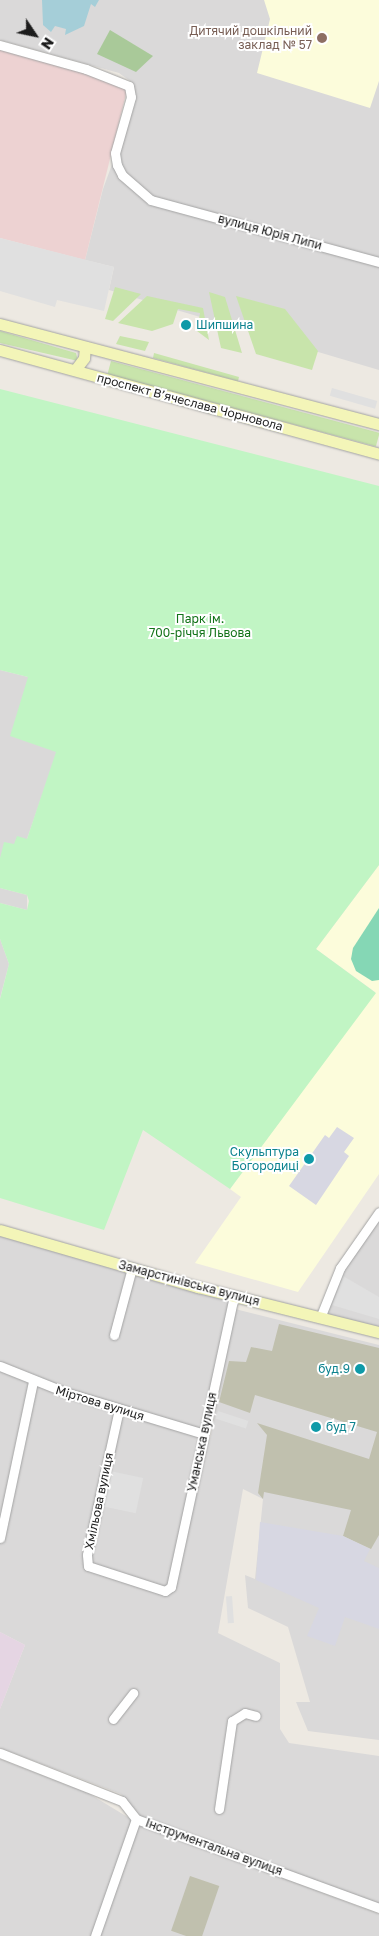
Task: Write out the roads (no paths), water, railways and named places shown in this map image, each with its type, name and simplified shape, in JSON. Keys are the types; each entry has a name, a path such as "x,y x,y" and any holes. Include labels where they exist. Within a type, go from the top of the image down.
{"main road":[{"name":"проспект Вʼячеслава Чорновола","path":"0,324 85,348 379,424"},
{"path":"76,370 84,358 85,348"},
{"name":"проспект Вʼячеслава Чорновола","path":"0,350 379,454"},
{"name":"Замарстинівська вулиця","path":"0,1230 234,1296 379,1332"}],"street":[{"name":"вулиця Юрія Липи","path":"0,45 129,86 131,97 115,153 117,165 138,190 161,203 379,262"},
{"path":"320,1318 340,1268 379,1212"},
{"path":"114,1335 132,1268"},
{"name":"Уманська вулиця","path":"171,1587 234,1296"},
{"name":"Міртова вулиця","path":"0,1366 25,1373 34,1382 204,1434"},
{"path":"0,1538 34,1382"},
{"name":"Хмільова вулиця","path":"119,1409 87,1555 88,1566 165,1591 171,1587"},
{"path":"113,1719 133,1694"},
{"path":"219,1809 232,1721 245,1713 256,1716"},
{"name":"Інструментальна вулиця","path":"0,1753 122,1801 136,1818 379,1908"},
{"path":"95,1936 136,1818"}],"water":[{"path":"42,0 99,0 95,7 91,4 84,26 65,35 66,29 55,26 51,32 43,25"}],"place":[{"name":"Дитячий дошкільний заклад № 57","path":"322,38"},
{"name":"Шипшина","path":"186,325"},
{"name":"Скульптура Богородиці","path":"309,1159"},
{"name":"буд.9","path":"360,1369"},
{"name":"буд 7","path":"316,1427"}],"park label":[{"name":"Парк ім. 700-річчя Львова","path":"200,626"}]}
